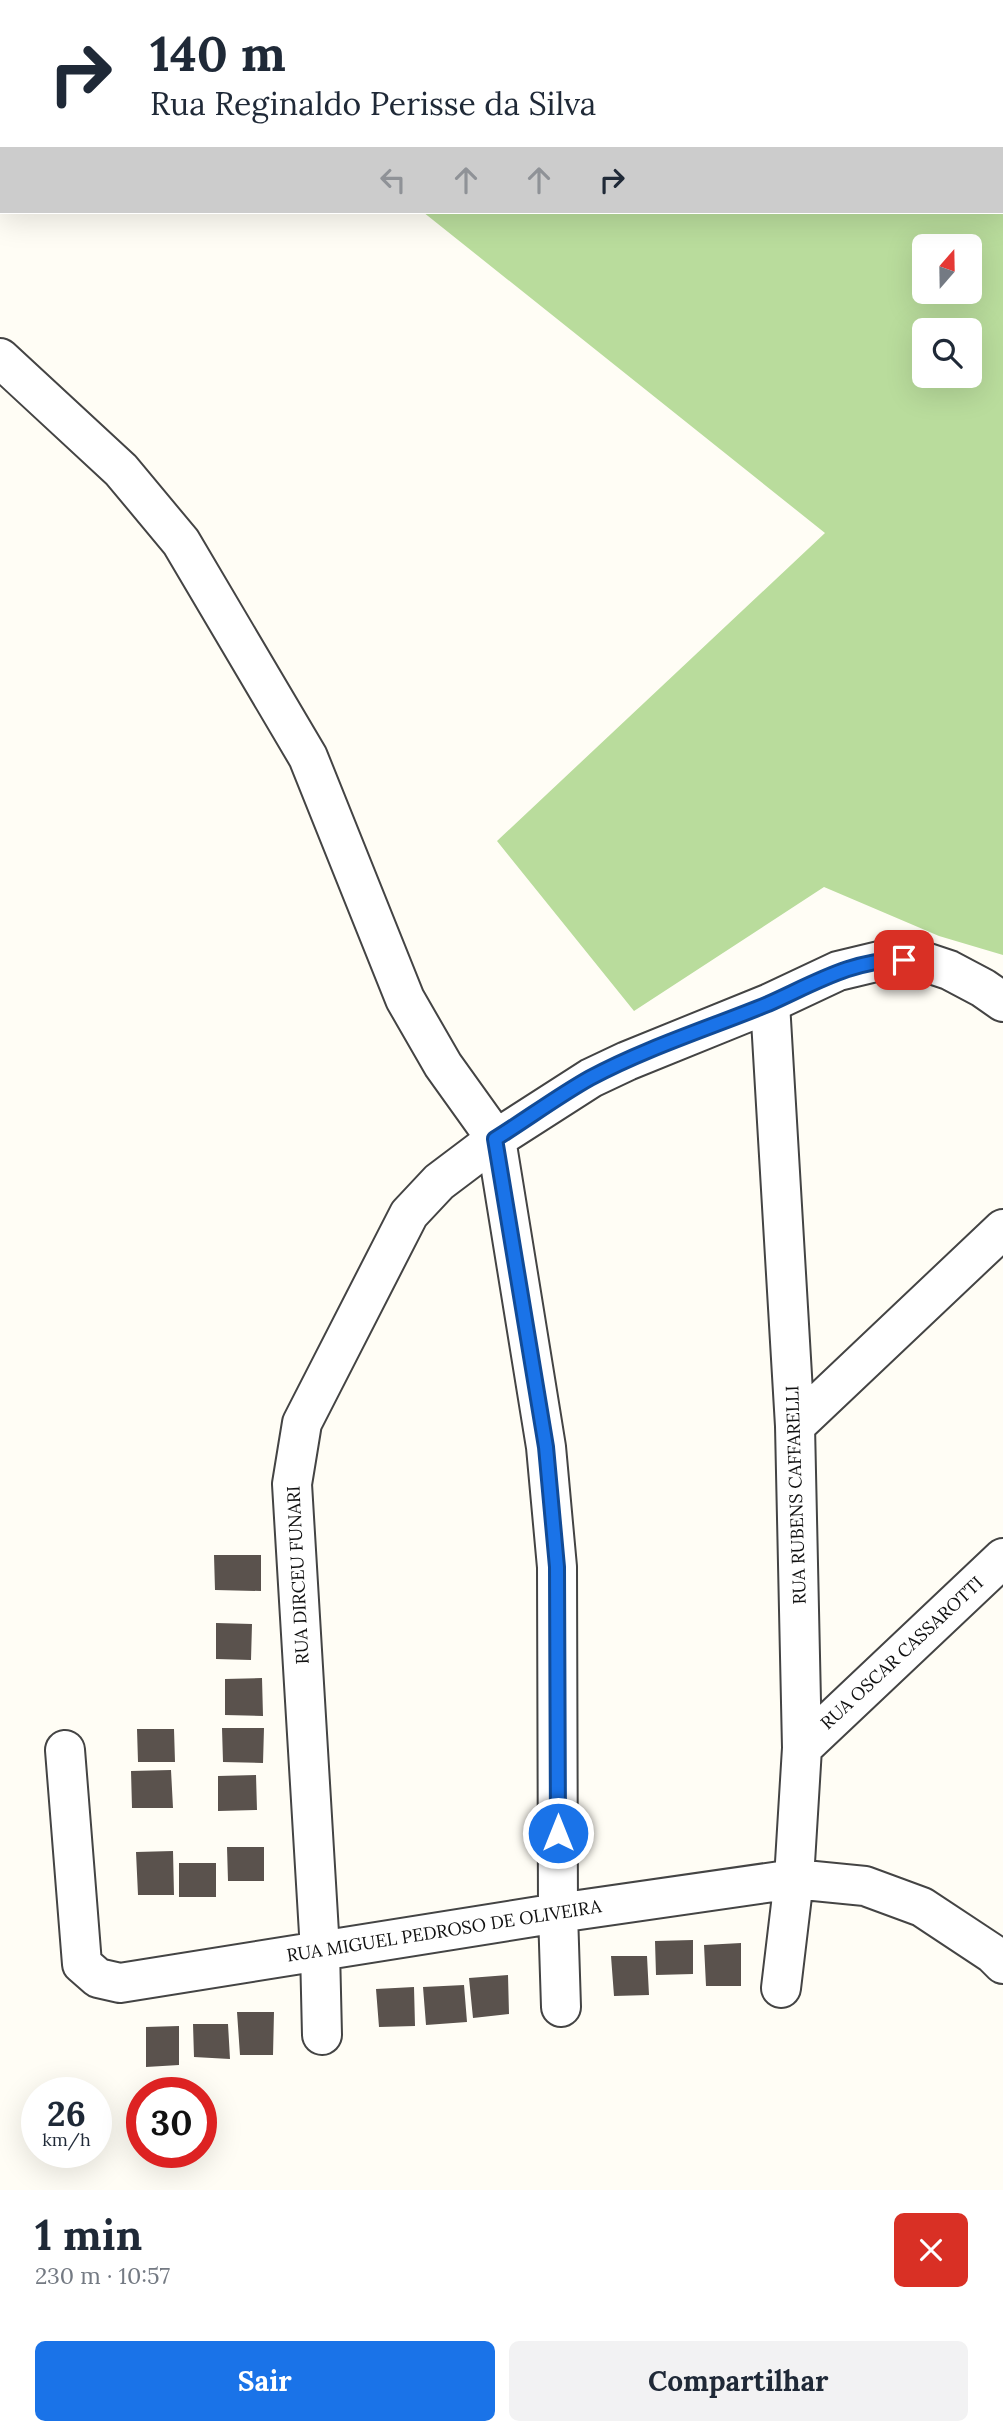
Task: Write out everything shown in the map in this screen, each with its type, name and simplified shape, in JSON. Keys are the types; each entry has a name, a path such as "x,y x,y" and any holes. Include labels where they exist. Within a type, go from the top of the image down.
{"street":[{"path":"0,358 121,470 181,542 308,757 405,999 443,1065 495,1139 546,1447 557,1567 558,1913 561,2007"},
{"name":"RUA DIRCEU FUNARI","path":"322,2035 320,1950 292,1484 302,1423 409,1214 439,1182 495,1139 591,1078 770,1003 838,971 888,959 919,960 949,970 1003,1002"},
{"name":"RUA RUBENS CAFFARELLI","path":"770,1003 795,1426 802,1748 794,1879 782,1988"},
{"path":"795,1426 1003,1229"},
{"name":"RUA OSCAR CASSAROTTI","path":"802,1748 1003,1558"},
{"name":"RUA MIGUEL PEDROSO DE OLIVEIRA","path":"65,1750 82,1964 97,1978 120,1983 558,1913 794,1879 865,1885 922,1906 993,1954 1003,1964"}],"green space":[{"path":"426,214 1003,214 1003,955 939,936 824,887 634,1011 497,841 825,533"}],"building":[{"path":"214,1555 261,1555 261,1591 215,1590"},
{"path":"216,1623 252,1624 251,1660 216,1659"},
{"path":"262,1678 263,1716 225,1715 225,1679"},
{"path":"222,1728 264,1728 263,1763 223,1762"},
{"path":"137,1729 174,1729 175,1762 138,1762"},
{"path":"171,1770 173,1808 132,1808 131,1771"},
{"path":"256,1775 257,1810 218,1811 218,1776"},
{"path":"227,1847 264,1847 264,1881 228,1881"},
{"path":"173,1851 174,1895 138,1895 136,1852"},
{"path":"179,1863 216,1863 216,1897 179,1897"},
{"path":"693,1940 693,1974 656,1975 655,1941"},
{"path":"741,1943 741,1986 706,1986 704,1945"},
{"path":"611,1956 647,1956 649,1995 614,1996"},
{"path":"508,1975 509,2014 473,2018 469,1978"},
{"path":"464,1985 467,2022 426,2025 423,1987"},
{"path":"414,1987 415,2026 379,2027 376,1989"},
{"path":"237,2012 274,2012 273,2055 240,2055"},
{"path":"193,2024 228,2024 230,2059 194,2057"},
{"path":"179,2026 179,2065 146,2067 146,2027"}],"route":[{"path":"558,1833 557,1567 546,1447 495,1139 569,1091 627,1061 770,1003 838,971 888,959 904,960"}]}
